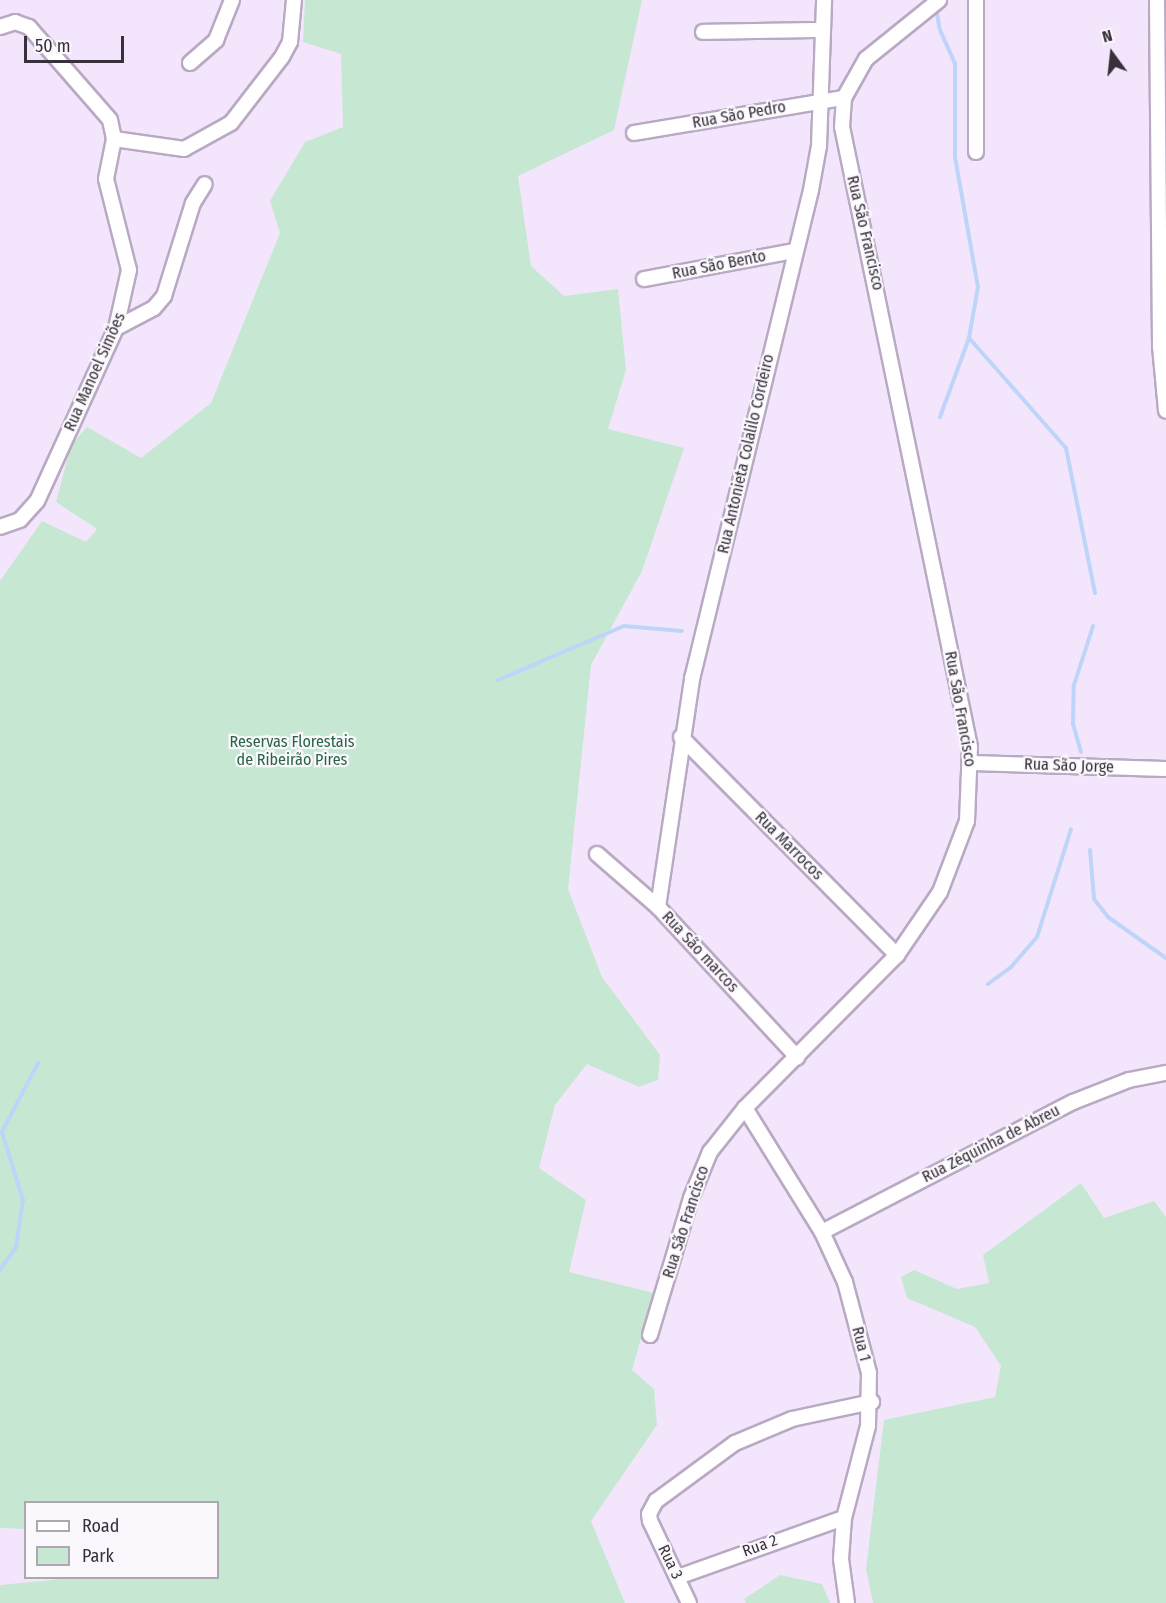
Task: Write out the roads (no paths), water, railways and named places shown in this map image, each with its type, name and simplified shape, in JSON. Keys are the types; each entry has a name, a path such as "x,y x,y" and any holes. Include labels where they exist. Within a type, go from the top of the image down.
{"street":[{"path":"190,63 216,40 232,0"},
{"path":"0,27 15,22 29,27 103,108 114,139 184,149 231,123 282,57 290,42 294,0"},
{"name":"Rua Antonieta Colalilo Cordeiro","path":"658,907 681,737 819,146 824,0"},
{"path":"844,98 866,59 939,0"},
{"path":"976,0 976,153"},
{"path":"1157,0 1160,346 1166,411"},
{"path":"703,32 823,30"},
{"name":"Rua São Pedro","path":"634,133 844,98"},
{"name":"Rua São Francisco","path":"650,1335 700,1170 721,1134 897,955 940,892 959,851 971,794 971,763 886,324 854,189 843,127 844,98"},
{"name":"Rua Manoel Simões","path":"0,527 20,520 37,501 116,328 129,270 106,179 114,139"},
{"path":"116,328 154,308 164,296 192,203 205,184"},
{"name":"Rua São Bento","path":"644,279 794,251"},
{"name":"Rua Marrocos","path":"681,737 897,955"},
{"name":"Rua São Jorge","path":"971,763 1166,770"},
{"name":"Rua São marcos","path":"597,854 658,907 797,1057"},
{"name":"Rua Zéquinha de Abreu","path":"822,1232 1073,1102 1113,1085 1166,1073"},
{"name":"Rua 1","path":"745,1108 822,1232 848,1291 872,1402 844,1518 840,1559 847,1603"},
{"name":"Rua 3","path":"688,1603 678,1577 650,1521 656,1501 735,1443 792,1419 872,1402"},
{"name":"Rua 2","path":"678,1577 844,1518"}],"waterway":[{"path":"936,8 940,30 955,63 955,157 978,287 969,338 1066,448 1095,593"},
{"path":"940,417 969,338"},
{"path":"498,680 624,626 682,631"},
{"path":"1081,752 1073,724 1074,685 1093,626"},
{"path":"988,984 1011,967 1037,937 1071,829"},
{"path":"1090,850 1094,899 1108,917 1166,958"},
{"path":"0,1270 16,1247 23,1200 2,1132 38,1063"}],"park label":[{"name":"Reservas Florestais de Ribeirão Pires","path":"292,751"}]}
